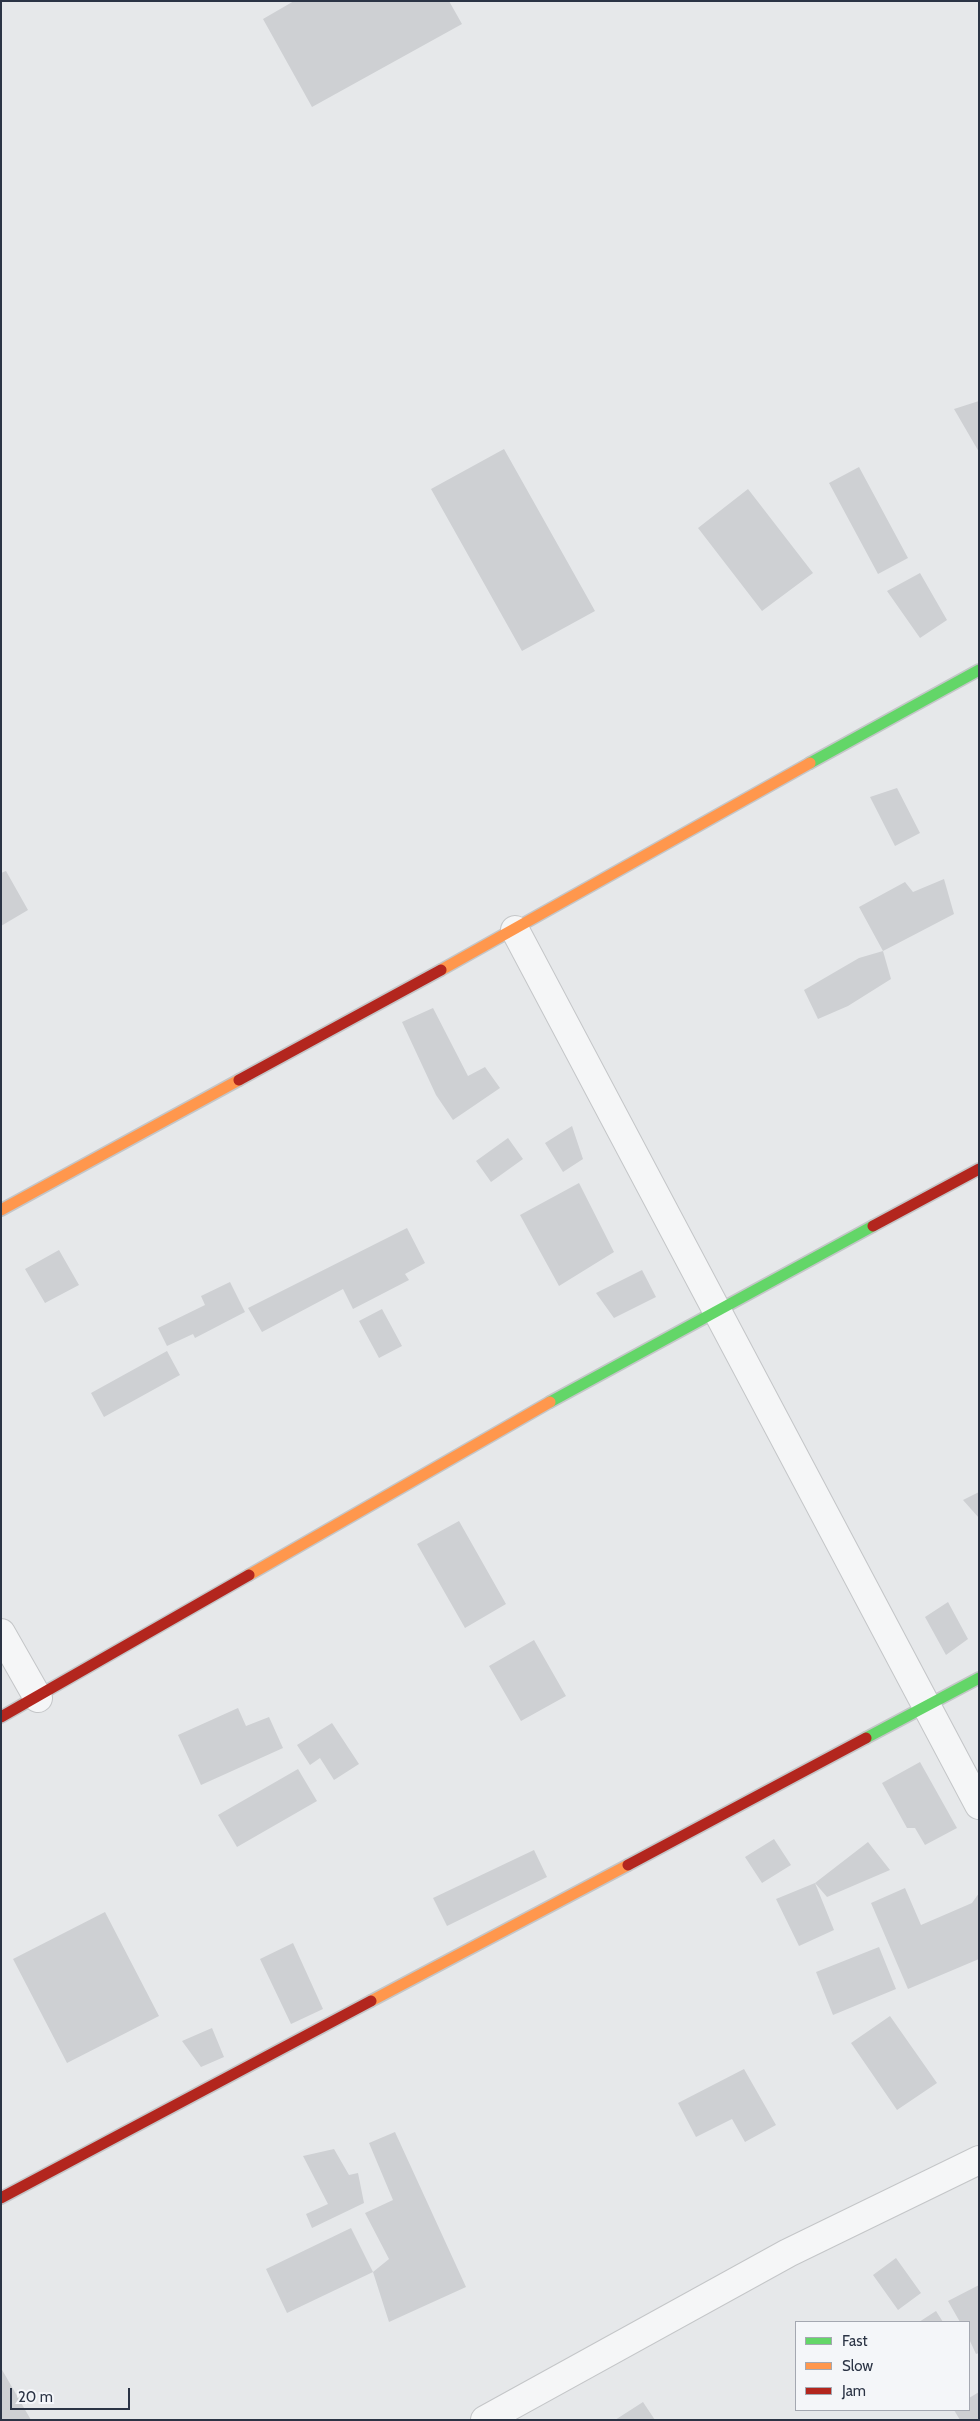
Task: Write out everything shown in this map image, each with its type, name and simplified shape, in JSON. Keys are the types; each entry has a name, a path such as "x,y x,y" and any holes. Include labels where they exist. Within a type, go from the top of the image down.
{"street":[{"path":"1,1210 515,930 698,825 979,670"},
{"path":"515,930 979,1805"},
{"path":"1,1717 38,1698 592,1378 979,1169"},
{"path":"1,1633 38,1698"},
{"path":"1,2198 979,1678"},
{"path":"485,2420 788,2253 979,2160"}],"building":[{"path":"294,1 449,1 462,24 312,107 263,19"},
{"path":"979,401 979,452 954,409"},
{"path":"504,449 595,611 522,651 431,489"},
{"path":"859,467 908,558 878,574 829,483"},
{"path":"748,489 813,573 762,611 698,528"},
{"path":"920,573 947,620 920,638 887,591"},
{"path":"897,788 920,833 895,846 870,797"},
{"path":"6,871 28,910 1,926 1,873"},
{"path":"944,879 954,914 883,951 859,907 905,882 913,892"},
{"path":"883,951 891,979 848,1006 818,1019 804,990 859,958"},
{"path":"433,1008 468,1076 485,1067 500,1088 453,1120 436,1095 402,1022"},
{"path":"572,1126 583,1159 563,1172 545,1143"},
{"path":"508,1138 523,1159 491,1182 476,1161"},
{"path":"579,1183 614,1252 559,1286 520,1215"},
{"path":"407,1228 425,1263 405,1274 409,1280 353,1309 343,1289 262,1332 248,1308"},
{"path":"59,1250 79,1285 45,1303 25,1269"},
{"path":"642,1270 656,1297 614,1318 596,1293"},
{"path":"230,1282 245,1312 195,1338 193,1334 167,1346 158,1328 205,1305 201,1296"},
{"path":"382,1309 402,1346 379,1358 359,1321"},
{"path":"167,1351 180,1375 104,1417 91,1393"},
{"path":"979,1492 979,1518 963,1500"},
{"path":"459,1521 506,1604 465,1628 417,1544"},
{"path":"948,1602 968,1639 946,1655 925,1617"},
{"path":"534,1640 566,1696 521,1721 489,1666"},
{"path":"238,1708 246,1726 269,1717 283,1748 201,1785 178,1735"},
{"path":"332,1723 359,1764 334,1780 320,1758 310,1765 297,1745"},
{"path":"920,1762 957,1828 925,1845 915,1828 907,1828 882,1783"},
{"path":"298,1769 317,1801 237,1847 218,1815"},
{"path":"774,1839 791,1865 762,1883 745,1857"},
{"path":"868,1842 890,1870 827,1897 815,1883"},
{"path":"534,1850 547,1877 447,1926 433,1898"},
{"path":"815,1883 834,1930 799,1946 776,1899"},
{"path":"905,1888 921,1925 972,1903 979,1893 979,1959 908,1989 871,1903"},
{"path":"105,1912 159,2016 67,2063 13,1959"},
{"path":"293,1943 323,2009 291,2024 260,1959"},
{"path":"879,1947 896,1989 833,2015 816,1972"},
{"path":"890,2016 937,2083 897,2110 851,2043"},
{"path":"212,2028 224,2057 201,2067 182,2041"},
{"path":"744,2069 776,2125 745,2142 732,2119 696,2137 678,2103"},
{"path":"395,2132 466,2287 389,2322 373,2272 389,2259 365,2213 393,2200 369,2143"},
{"path":"334,2149 349,2175 358,2173 364,2203 312,2228 306,2214 328,2204 303,2156"},
{"path":"351,2228 373,2272 287,2313 266,2269"},
{"path":"896,2258 921,2293 898,2310 873,2275"},
{"path":"979,2285 979,2353 976,2354 970,2341 970,2321 959,2321 948,2301"},
{"path":"936,2311 942,2321 921,2321"},
{"path":"1,2368 31,2420 1,2420"},
{"path":"979,2392 979,2420 960,2420 955,2411 970,2411 970,2397"},
{"path":"643,2402 655,2420 615,2420"}],"traffic: fast":[{"path":"810,763 979,670"},
{"path":"550,1402 873,1226"},
{"path":"866,1738 979,1678"}],"traffic: slow":[{"path":"441,970 810,763"},
{"path":"1,1210 239,1080"},
{"path":"249,1575 550,1402"},
{"path":"371,2001 628,1865"}],"traffic: jam":[{"path":"239,1080 441,970"},
{"path":"873,1226 979,1169"},
{"path":"1,1717 249,1575"},
{"path":"628,1865 866,1738"},
{"path":"1,2198 371,2001"}]}
